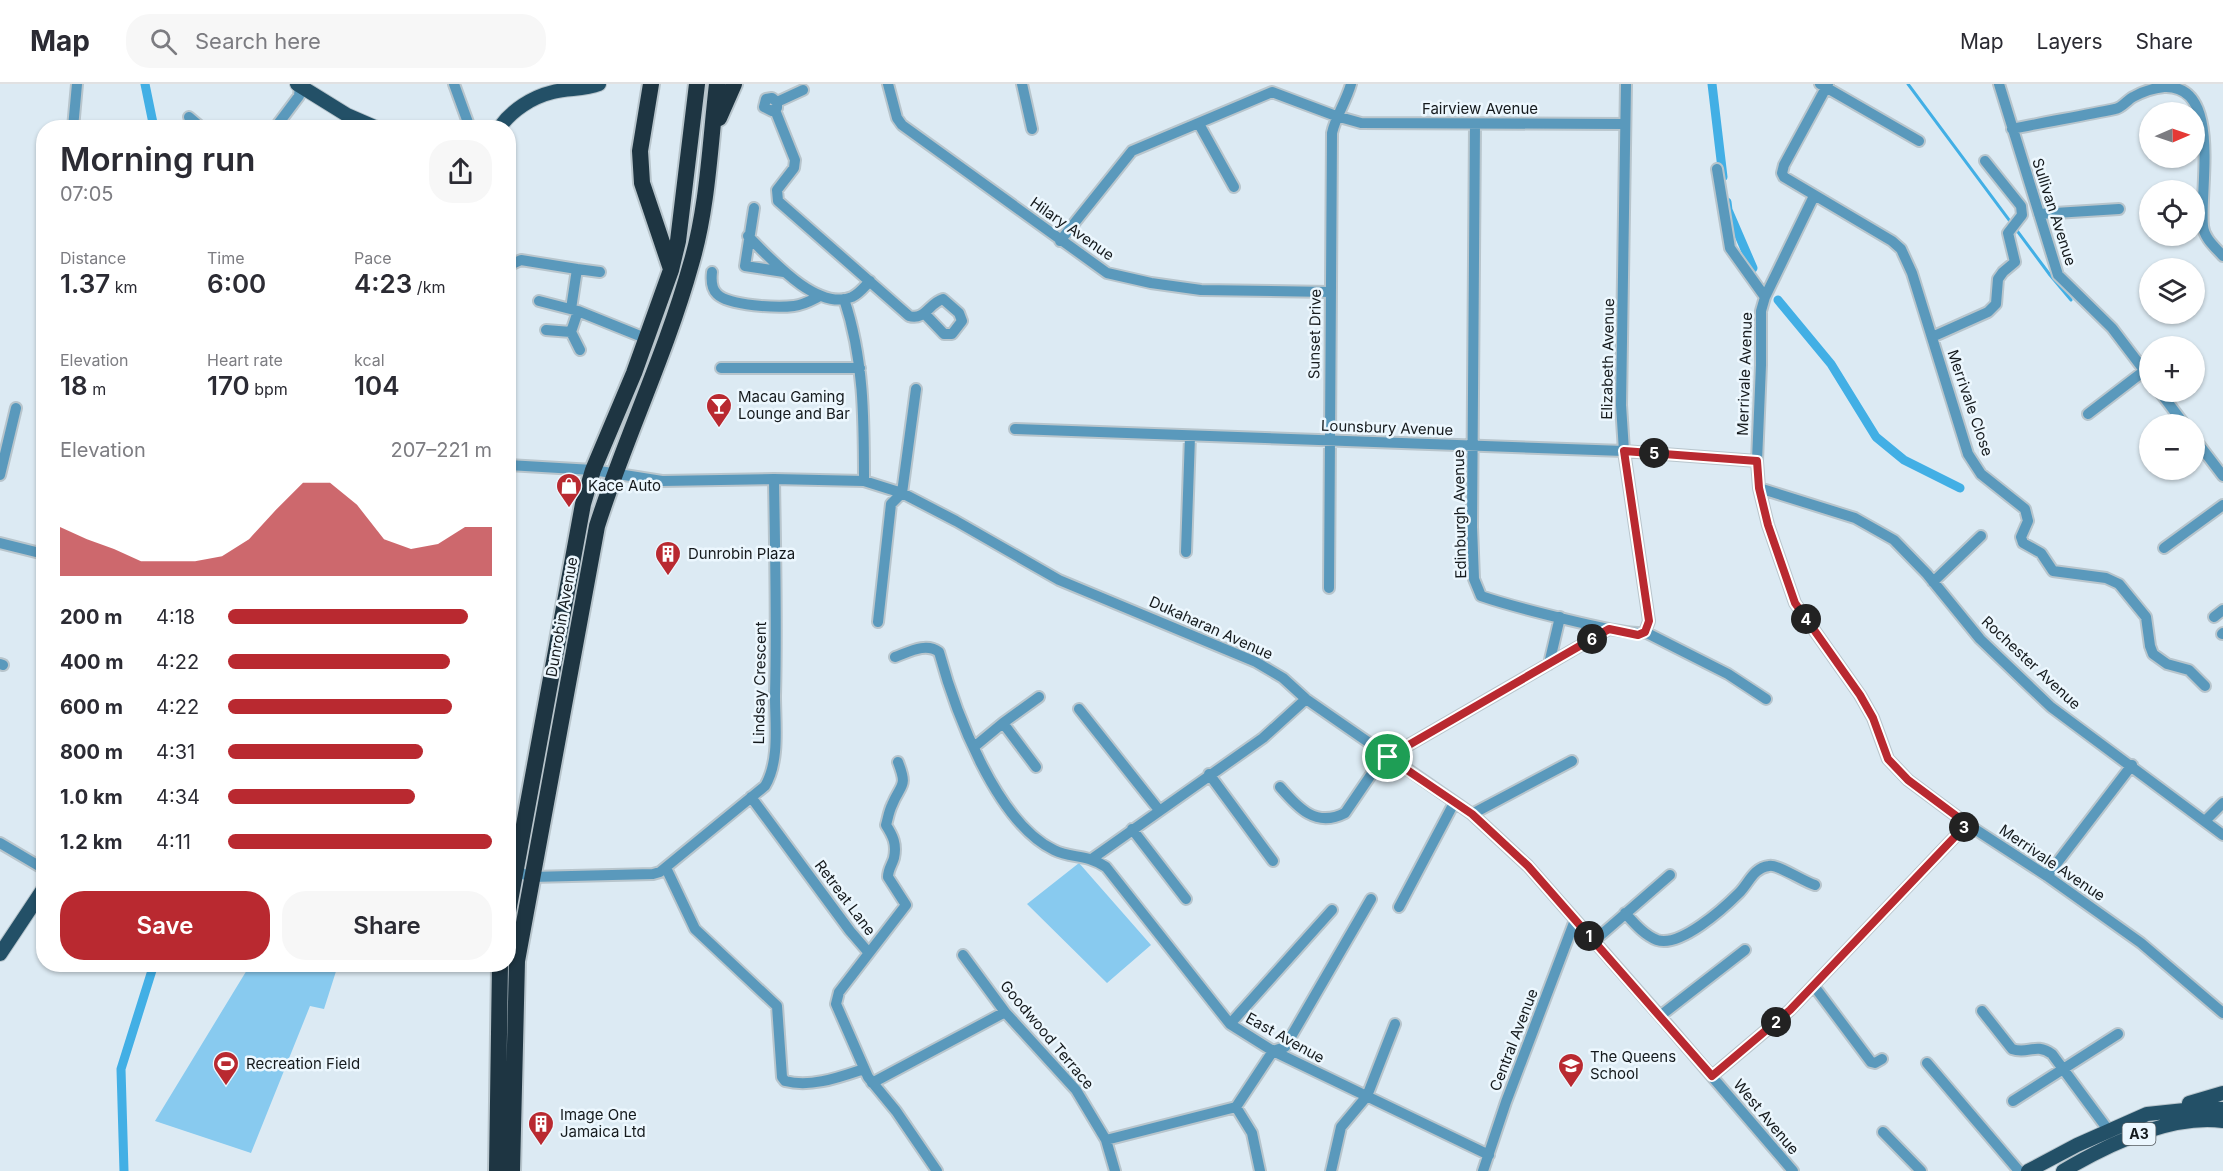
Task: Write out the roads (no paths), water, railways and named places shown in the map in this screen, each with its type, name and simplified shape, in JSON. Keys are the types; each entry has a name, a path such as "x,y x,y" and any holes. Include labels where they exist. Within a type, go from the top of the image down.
{"highway":[{"path":"651,84 640,150 642,183 671,270"},
{"name":"Dunrobin Avenue","path":"512,1171 517,961 523,874 579,524 593,471 625,396 671,270 678,241 697,84"},
{"name":"Dunrobin Avenue","path":"516,892 523,874 597,526 613,474 627,444 675,317 692,262 704,201 717,84"},
{"path":"710,145 720,113 734,84"},
{"path":"497,1171 500,972"}],"main road":[{"path":"506,120 531,100 553,92 588,88 599,84"},
{"path":"298,85 359,120"},
{"path":"0,954 36,900"},
{"path":"2147,1114 2223,1093"},
{"name":"A3","path":"2028,1171 2147,1114 2204,1108 2222,1116"},
{"name":"A3","path":"2062,1171 2086,1157 2140,1134 2222,1116"}],"street":[{"path":"74,120 77,84"},
{"path":"454,84 467,120"},
{"name":"Hilary Avenue","path":"888,84 897,118 902,125 1103,271 1151,283 1201,290 1330,292"},
{"path":"1022,84 1032,129"},
{"name":"Sunset Drive","path":"1329,588 1328,440 1332,133 1336,116 1345,103 1350,84"},
{"name":"Elizabeth Avenue","path":"1626,84 1621,405 1624,451 1649,621 1645,632"},
{"name":"Sullivan Avenue","path":"1999,84 2058,275 2112,328 2139,363"},
{"path":"281,120 299,96 298,85"},
{"path":"1824,85 1919,141"},
{"name":"Merrivale Close","path":"1824,85 1782,173 1788,181 1879,231 1901,249 1912,273 1968,454 1981,474 2025,509 2028,521 2021,537 2022,541 2041,553 2053,571 2106,578 2119,584 2146,617 2153,654 2167,664 2189,670 2205,686"},
{"path":"2012,129 2118,109 2133,97 2151,89 2166,87 2192,95 2205,119 2207,137 2203,225 2209,240 2223,256"},
{"path":"1060,241 1132,151 1199,124 1270,88"},
{"name":"Fairview Avenue","path":"1270,88 1336,116 1361,123 1625,124"},
{"path":"803,90 776,106 795,164 777,190 777,198 909,316 918,318 924,313"},
{"path":"189,117 193,120"},
{"name":"Edinburgh Avenue","path":"1475,123 1474,579 1481,596 1609,629 1638,635 1645,632 1728,674 1766,699"},
{"path":"1199,124 1234,187"},
{"path":"1932,337 1988,312 1996,304 1998,279 2015,262 2008,238 2022,215 2020,206 1985,161"},
{"path":"1717,169 1730,248 1765,297"},
{"name":"Merrivale Avenue","path":"1814,196 1765,297 1761,311 1757,461 1759,488 1768,525 1795,603 1860,695 1873,718 1888,759 1908,780 1967,824 2047,876 2141,943 2223,1013"},
{"path":"2016,199 2033,198"},
{"path":"754,208 745,266 784,272"},
{"path":"2039,214 2119,209"},
{"path":"748,236 784,272 820,296 844,298 860,292 870,281"},
{"path":"516,262 521,260 600,272"},
{"path":"577,269 575,310 571,332 580,351"},
{"path":"712,272 711,281 717,294 733,302 795,306 808,303 820,296"},
{"path":"844,298 851,319 860,368 864,481"},
{"path":"539,301 575,310 645,338"},
{"path":"546,330 571,332"},
{"path":"721,368 860,368"},
{"path":"2088,414 2139,379"},
{"path":"878,622 891,504 902,493 916,389"},
{"path":"0,475 16,408"},
{"name":"Lounsbury Avenue","path":"1015,429 1624,451 1757,461"},
{"path":"1186,552 1190,436"},
{"path":"2205,452 2223,476"},
{"path":"516,466 593,471 662,481 774,479"},
{"name":"Dukaharan Avenue","path":"774,479 864,481 902,493 1059,580 1256,662 1283,678 1306,699 1472,814 1528,866 1575,920"},
{"name":"Lindsay Crescent","path":"523,874 653,874 666,868 765,786 773,768 776,644 774,479"},
{"name":"Rochester Avenue","path":"1759,488 1855,518 1894,540 1933,582 1980,639 2051,707 2132,765 2223,835"},
{"path":"2164,548 2223,505"},
{"path":"1933,582 1981,536"},
{"path":"0,543 36,552"},
{"path":"1549,664 1560,617"},
{"path":"1280,787 1298,807 1307,813 1318,817 1339,816 1345,813 1377,766 1388,757 1609,629"},
{"path":"895,657 927,646 939,652 957,712 998,794 1025,829 1055,851 1093,858 1263,738 1306,699"},
{"path":"974,747 1039,697"},
{"path":"1079,709 1159,810"},
{"path":"1003,723 1036,767"},
{"path":"1472,814 1572,760"},
{"path":"869,953 906,905 888,877 894,858 895,840 886,825 892,803 901,790 904,779 898,762"},
{"path":"2047,876 2132,765"},
{"path":"1209,774 1274,861"},
{"name":"Retreat Lane","path":"751,798 869,953 839,992 836,1004 872,1083 896,1111 937,1171"},
{"path":"1400,907 1454,803"},
{"path":"2205,821 2223,803"},
{"path":"1712,1076 1790,1010 1967,824"},
{"path":"1132,829 1186,899"},
{"path":"0,843 36,864"},
{"name":"East Avenue","path":"1093,858 1106,867 1230,1024 1273,1052 1489,1155"},
{"path":"1625,913 1656,940 1672,941 1707,920 1740,892 1751,877 1762,868 1776,866 1815,885"},
{"path":"666,868 695,929 777,1006 782,1077 785,1081 813,1082 838,1078 864,1069"},
{"path":"1594,941 1670,875"},
{"path":"1107,1140 1236,1107 1273,1052 1285,1047 1371,899"},
{"path":"1230,1024 1332,910"},
{"name":"West Avenue","path":"1575,920 1793,1171"},
{"name":"Central Avenue","path":"1483,1171 1506,1102 1575,920"},
{"path":"1660,1016 1745,950"},
{"name":"Goodwood Terrace","path":"963,955 1005,1012 1076,1090 1107,1140 1115,1171"},
{"path":"1814,986 1871,1062 1875,1063 1882,1059"},
{"path":"1982,1011 2012,1049 2020,1052 2034,1047 2052,1054 2109,1131"},
{"path":"872,1083 1005,1012"},
{"path":"1331,1171 1341,1127 1366,1096 1395,1024"},
{"path":"2013,1101 2118,1034"},
{"path":"1927,1063 2019,1171"},
{"path":"1236,1107 1252,1133 1260,1171"},
{"path":"1883,1132 1921,1171"}],"waterway":[{"path":"145,84 152,120"},
{"path":"1712,84 1723,177"},
{"path":"1908,84 2071,300"},
{"path":"1727,202 1728,210 1753,268"},
{"path":"1778,300 1831,364 1876,437 1904,460 1960,488"},
{"path":"124,1171 121,1069 151,972"}],"place":[{"name":"Macau Gaming Lounge and Bar","path":"719,429"},
{"name":"Kace Auto","path":"569,509"},
{"name":"Dunrobin Plaza","path":"668,577"},
{"name":"Recreation Field","path":"226,1087"},
{"name":"The Queens School","path":"1571,1089"},
{"name":"Image One Jamaica Ltd","path":"541,1147"}]}
